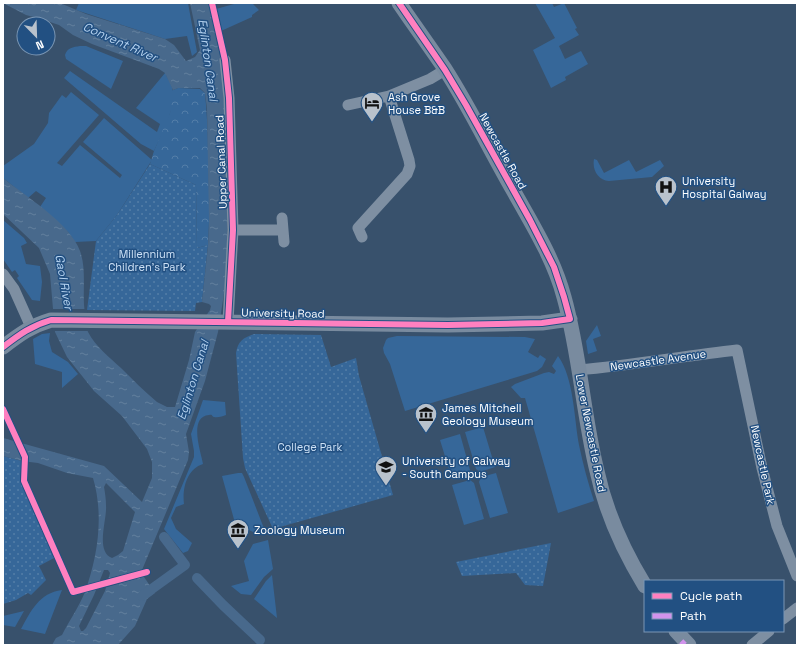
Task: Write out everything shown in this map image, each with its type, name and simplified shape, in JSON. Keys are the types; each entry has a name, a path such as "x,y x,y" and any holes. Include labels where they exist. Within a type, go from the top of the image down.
{"main road":[{"name":"Newcastle Road","path":"399,3 445,70 480,129 552,263 564,296 570,319"},
{"name":"University Road","path":"3,347 20,333 31,327 51,320 448,325 530,323 570,319"},
{"name":"Lower Newcastle Road","path":"570,319 592,449 602,493 618,535 644,584"},
{"path":"677,632 689,645"}],"street":[{"name":"Upper Canal Road","path":"224,322 233,230 226,60"},
{"path":"348,105 389,96 430,79 445,70"},
{"path":"362,237 358,228 407,174 410,166 389,96"},
{"path":"282,218 284,242"},
{"path":"233,230 283,230"},
{"path":"3,274 14,289 31,327"},
{"name":"Newcastle Avenue","path":"579,370 630,365 737,350"},
{"name":"Newcastle Park","path":"737,350 762,468 777,526 797,576"},
{"path":"784,618 797,608"},
{"path":"752,645 768,632"}],"green space":[{"path":"79,3 188,3 197,52 192,56 187,36 165,39 76,10"},
{"path":"241,3 253,4 259,10 252,15 252,17 221,31 216,9"},
{"path":"535,3 552,3 554,7 564,3 579,35 559,46 565,59 581,51 588,64 565,77 566,80 551,88 533,50 555,38"},
{"path":"86,46 123,61 111,89 66,59 65,55 69,49"},
{"path":"70,71 157,132 160,124 136,108 165,73 171,84 173,99 170,114 154,151 141,144 64,78"},
{"path":"178,88 200,89 205,93 208,139 209,234 208,245 197,248 196,185 150,164 170,113 173,90"},
{"path":"71,92 99,115 57,163 62,166 80,145 120,178 122,175 83,142 104,118 152,160 117,215 96,241 75,242 68,232 40,207 46,198 36,191 28,198 3,178 3,166 34,144 48,123 49,113 62,95 66,98"},
{"path":"594,159 597,160 604,173 629,160 636,172 660,160 664,166 652,177 609,181 602,179 597,174 594,167"},
{"name":"Millennium Children's Park","path":"150,164 196,185 197,248 208,245 202,302 196,303 195,311 87,310 96,241 117,215"},
{"path":"3,220 24,238 27,243 21,246 26,264 40,266 42,282 40,301 32,300 17,278 19,276 15,270 12,272 3,259"},
{"path":"597,325 601,336 593,339 597,351 588,354 586,341"},
{"path":"50,333 49,341 52,352 68,362 78,374 62,388 62,372 35,364 33,339 42,334"},
{"name":"College Park","path":"254,334 321,335 331,367 356,358 359,376 393,495 273,529 245,468 243,458 236,353 242,340"},
{"path":"397,336 525,337 535,339 528,352 538,358 540,355 546,359 542,367 537,371 405,411 390,364 383,348 388,338"},
{"path":"558,356 567,375 573,399 579,445 594,501 558,513 525,398 521,398 511,387 544,373 549,372 554,374 556,371 552,366"},
{"path":"203,400 225,402 226,415 214,417 209,415 203,417 197,428 198,444 203,464 198,466 189,475 185,486 184,504 176,507 171,518 176,529 192,543 188,551 183,553 164,529 194,457 191,434"},
{"path":"483,427 495,467 480,472 476,469 465,432"},
{"path":"460,434 470,470 468,475 452,479 440,440"},
{"path":"3,456 22,461 20,479 54,558 39,566 46,580 31,595 28,593 16,600 3,604"},
{"path":"242,473 244,477 265,531 255,533 235,523 222,476"},
{"path":"496,473 508,513 490,518 479,482 481,477"},
{"path":"470,480 474,483 484,519 464,525 452,485"},
{"path":"268,540 273,569 264,577 251,595 241,594 231,586 249,581 244,561 253,544"},
{"path":"551,543 543,586 525,585 516,573 462,576 456,562"},
{"path":"272,575 277,618 254,599"},
{"path":"62,590 45,634 21,629 32,610 42,599 47,595"},
{"path":"24,611 15,627 3,625 3,616"}],"water":[{"path":"3,3 60,3 86,14 165,39 174,45 186,61 195,57 200,50 190,3 209,3 222,65 228,182 227,274 218,332 205,381 186,434 189,452 188,460 142,570 144,577 155,593 147,599 135,626 118,645 52,645 56,638 62,635 80,603 90,578 96,550 99,521 93,478 67,473 38,463 3,456 3,438 104,466 142,502 152,478 152,462 147,449 122,416 94,391 67,357 55,332 50,274 39,248 3,214 3,178 57,220 75,241 80,251 83,264 86,326 95,342 107,356 157,402 167,407 175,407 189,360 195,332 210,310 211,306 202,302 209,222 207,109 205,93 200,88 178,88 173,90 165,73 159,69 92,44 73,35 56,24 56,16 30,16","holes":["106,483 135,512 123,551 112,558 104,549 103,542 106,512 104,487","104,570 108,570 110,573 105,591 86,628 81,631 79,626"]}],"pier":[{"path":"51,309 87,309 90,331 53,331"},
{"path":"144,570 145,576 104,588 106,579"}],"waterway":[{"path":"142,596 185,565 164,537"},
{"path":"197,578 260,640"}],"marked path":[{"path":"681,645 685,641"}],"cycle path":[{"path":"212,3 225,60 229,98 233,230 228,322"},
{"path":"3,347 26,331 51,320 448,325 542,323 570,319 554,267 530,220 445,70 399,3"},
{"path":"3,409 25,457 24,481 73,592 147,572"}],"place":[{"name":"Ash Grove House B&B","path":"372,122"},
{"name":"University Hospital Galway","path":"666,206"},
{"name":"James Mitchell Geology Museum","path":"426,434"},
{"name":"University of Galway - South Campus","path":"386,486"},
{"name":"Zoology Museum","path":"238,550"}],"water label":[{"name":"Convent River","path":"120,42"},
{"name":"Eglinton Canal","path":"208,60"},
{"name":"Gaol River","path":"64,282"},
{"name":"Eglinton Canal","path":"193,380"}]}
